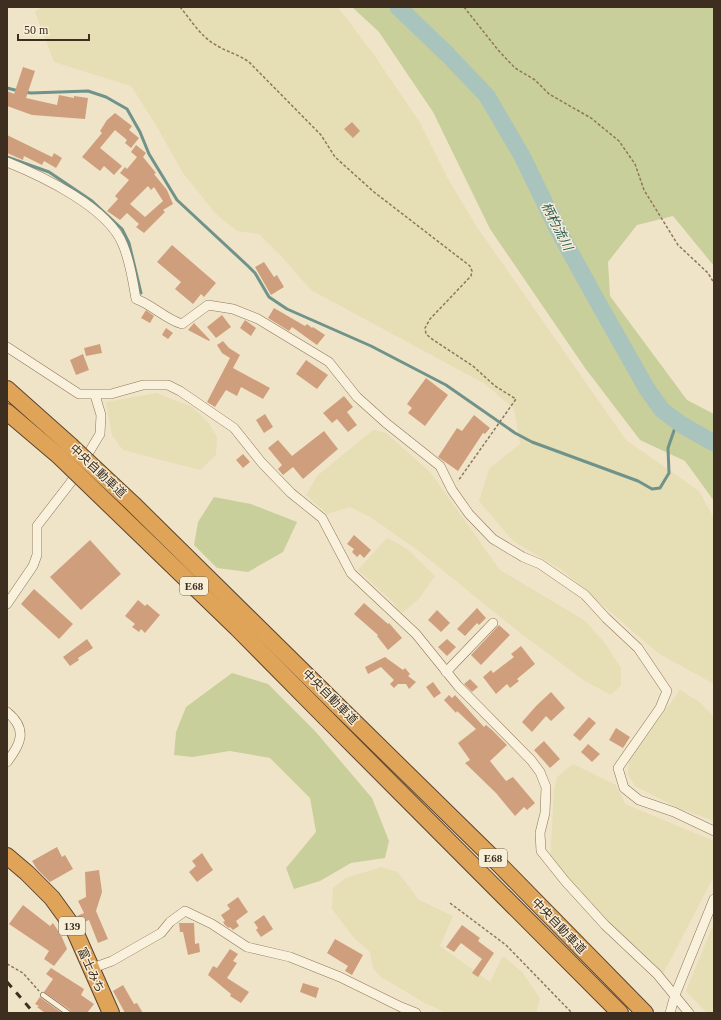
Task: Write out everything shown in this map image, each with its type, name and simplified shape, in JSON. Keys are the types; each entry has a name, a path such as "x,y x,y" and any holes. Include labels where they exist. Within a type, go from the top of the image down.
{"highway":[{"name":"中央自動車道","path":"7,389 65,452 232,623 620,1013"},
{"name":"中央自動車道","path":"7,412 65,452 133,504 496,861 645,1013"},
{"name":"富士みち","path":"7,856 27,873 52,898 72,927 90,970 111,1013"}],"street":[{"path":"7,162 32,172 89,204 111,227 123,243 134,282 136,298 147,303 174,321 182,324 208,305 233,309 258,319 329,362 358,397 386,423 440,466 452,490 469,514 493,539 523,557 540,564 585,595 606,618 638,648 667,690 660,708 618,768 620,779 624,788 639,800 674,812 714,831"},
{"path":"7,348 79,394 111,394 149,384 168,385 180,390 234,428 262,463 291,493 322,518 350,573 416,634 446,672 531,760 540,772 546,787 546,799 540,833 541,852 605,925 657,974 689,1013"},
{"path":"7,604 33,566 37,555 37,526 71,482 100,434 101,415 95,395"},
{"path":"446,672 493,623"},
{"path":"7,712 20,728 20,739 18,748 7,762"},
{"path":"670,1013 675,995 714,899"},
{"path":"90,970 112,961 161,933 170,922 185,911 212,924 247,947 290,957 340,977 416,1013"}],"lane":[{"path":"43,995 68,1013"}],"path":[{"path":"180,7 210,41 241,56 249,62 321,135 335,157 374,192 470,266 472,271 471,276 430,319 424,328 426,334 473,366 495,386 516,399 452,490"},
{"path":"464,7 498,50 515,68 535,80 549,94 591,118 619,141 635,164 644,190 678,245 708,273 714,283"},
{"path":"450,903 506,946 572,1013"},
{"path":"7,964 23,974 43,995"}],"shaded area":[{"path":"42,7 338,7 374,55 419,121 448,179 475,224 626,440 699,491 714,518 714,682 712,683 658,653 562,570 513,541 479,501 489,469 520,444 514,409 485,384 311,290 282,257 259,234 237,231 216,214 183,173 156,125 131,86 54,62 35,12"},
{"path":"156,393 192,407 208,422 217,437 216,455 200,470 123,450 112,435 106,402"},
{"path":"373,430 386,433 431,473 500,570 584,620 605,643 621,668 621,685 611,695 585,681 519,632 420,552 372,518 350,507 327,514 306,495 317,476"},
{"path":"387,538 407,549 435,576 418,600 403,612 399,611 393,602 358,570"},
{"path":"680,690 698,701 714,717 714,821 678,808 635,786 628,775 629,761"},
{"path":"573,764 616,785 625,804 714,841 714,876 662,976 550,864 554,790 557,777"},
{"path":"381,867 398,872 419,900 453,916 440,946 490,982 503,956 522,972 540,998 536,1013 446,1013 425,1003 381,977 373,968 370,952 355,939 332,909 333,888 346,878"},
{"path":"714,923 714,1013 707,1013 686,991"}],"green space":[{"path":"352,7 714,7 714,266 673,216 637,225 608,262 610,296 687,400 714,414 714,501 685,461 640,440 585,368 490,229 433,112 379,32"},
{"path":"214,497 251,504 297,522 283,552 248,572 217,568 194,545 198,522"},
{"path":"232,673 268,684 315,731 372,798 389,841 385,858 351,863 320,881 294,889 286,868 316,832 310,798 270,758 230,751 192,757 174,755 176,732 186,707"}],"building":[{"path":"23,67 35,71 26,98 57,105 59,95 74,98 74,96 88,98 85,119 32,115 7,106 7,91 14,94"},
{"path":"115,113 132,126 129,130 139,138 131,148 125,143 127,140 115,130 100,148 122,166 114,175 104,166 100,171 82,157 102,133 100,131 107,120"},
{"path":"352,122 360,131 353,138 344,129"},
{"path":"7,135 52,157 54,153 62,158 56,168 44,161 42,165 24,156 23,160 7,153"},
{"path":"136,145 146,153 143,157 167,190 173,204 163,210 165,212 144,233 136,227 139,224 127,213 120,220 107,211 118,199 115,196 129,180 120,173 125,167 127,169 137,157 131,152","holes":["148,186 151,190 154,187 163,201 145,217 130,204"]},
{"path":"172,245 216,283 204,297 201,294 193,304 175,289 181,282 157,262"},
{"path":"264,262 274,277 277,275 284,287 271,295 255,267"},
{"path":"274,308 305,326 307,324 312,328 313,327 325,335 317,345 292,327 289,331 268,318"},
{"path":"146,310 154,316 150,323 141,318"},
{"path":"222,315 231,327 216,338 207,327"},
{"path":"245,320 256,328 251,336 240,328"},
{"path":"194,323 210,340 209,341 188,330"},
{"path":"166,328 173,333 168,339 162,335"},
{"path":"223,341 229,348 240,355 233,368 270,388 263,399 241,387 237,396 226,390 215,407 207,402 230,358 222,353 217,345"},
{"path":"100,344 102,353 86,356 84,348"},
{"path":"83,354 89,370 76,375 70,360"},
{"path":"306,360 328,375 317,389 296,374"},
{"path":"426,378 448,395 425,426 408,413 412,408 407,404"},
{"path":"344,396 353,407 347,412 357,425 348,432 337,419 332,423 323,413"},
{"path":"265,414 273,427 264,433 256,420"},
{"path":"474,415 490,428 485,434 483,433 458,471 438,457 457,428 462,431"},
{"path":"324,431 338,449 303,479 293,467 283,475 278,469 282,465 268,448 278,440 292,456"},
{"path":"243,454 250,462 243,468 236,460"},
{"path":"354,535 371,550 364,558 360,554 357,557 352,552 354,549 347,544"},
{"path":"90,540 121,574 81,610 50,577"},
{"path":"34,589 73,624 59,639 21,604"},
{"path":"138,600 145,606 147,604 160,615 145,633 141,629 139,632 132,627 135,624 125,616"},
{"path":"364,603 388,624 389,623 402,638 388,650 377,636 378,635 354,614"},
{"path":"477,608 486,618 479,625 477,623 465,636 457,629"},
{"path":"437,610 450,623 441,632 428,620"},
{"path":"499,625 510,635 481,665 471,655"},
{"path":"87,639 93,648 78,658 79,660 70,666 63,657"},
{"path":"447,639 456,647 447,656 438,647"},
{"path":"521,646 535,664 517,679 519,681 510,688 507,684 496,694 483,677 491,670 493,673 514,657 511,654"},
{"path":"385,657 403,670 405,668 410,674 408,676 416,682 409,689 406,684 398,684 394,688 390,684 394,680 381,667 368,674 365,667"},
{"path":"470,679 478,687 472,692 464,684"},
{"path":"433,682 441,693 434,698 426,687"},
{"path":"551,692 565,708 551,721 546,716 532,732 522,722"},
{"path":"449,695 452,698 455,695 484,727 486,725 507,745 490,761 506,781 513,777 535,803 527,810 524,807 515,816 496,793 465,763 470,760 458,743 476,729 457,711 456,713 444,700"},
{"path":"589,717 596,723 580,741 573,735"},
{"path":"616,728 630,737 623,748 609,740"},
{"path":"544,741 560,759 550,768 534,750"},
{"path":"588,744 600,754 592,762 581,752"},
{"path":"57,847 62,857 65,855 73,869 50,882 37,869 32,861"},
{"path":"202,853 213,870 197,882 189,872 196,866 192,861"},
{"path":"99,870 102,892 96,911 108,939 98,943 89,920 82,923 77,916 84,913 78,901 86,897 85,872"},
{"path":"238,897 248,912 236,921 239,926 233,930 225,925 223,922 225,921 221,915 230,909 227,905"},
{"path":"23,905 50,926 53,923 61,935 67,949 54,966 44,959 49,951 9,924"},
{"path":"264,915 273,929 261,937 256,930 258,928 254,922"},
{"path":"179,923 194,923 195,944 199,943 200,952 188,955 183,932 180,932"},
{"path":"462,925 480,938 478,941 494,953 478,977 472,973 482,959 461,943 454,952 446,947"},
{"path":"335,939 363,955 352,975 345,971 348,966 327,953"},
{"path":"230,949 238,954 233,961 237,963 227,978 249,992 241,1003 230,996 231,994 208,975 213,966 217,968"},
{"path":"51,968 84,989 81,995 94,1004 87,1013 72,1013 44,992 53,979 46,974"},
{"path":"303,983 319,988 316,998 300,992"},
{"path":"123,985 134,1004 137,1003 143,1013 125,1013 113,991"},
{"path":"40,997 62,1013 45,1013 35,1004"}],"waterway":[{"name":"柄杓流川","path":"398,7 448,55 487,96 522,156 558,230 600,306 647,389 662,410 682,425 714,443"},
{"path":"7,88 19,91"},
{"path":"24,92 88,91 106,97 127,109 140,132 149,154 177,200 255,273 269,297 287,309 371,346 446,385 515,433 532,442 638,481 652,489 660,488 669,473 668,448 677,422"},
{"path":"7,157 49,172 92,201 122,229 129,243 141,293"}],"railway":[{"path":"7,982 34,1013"}]}
